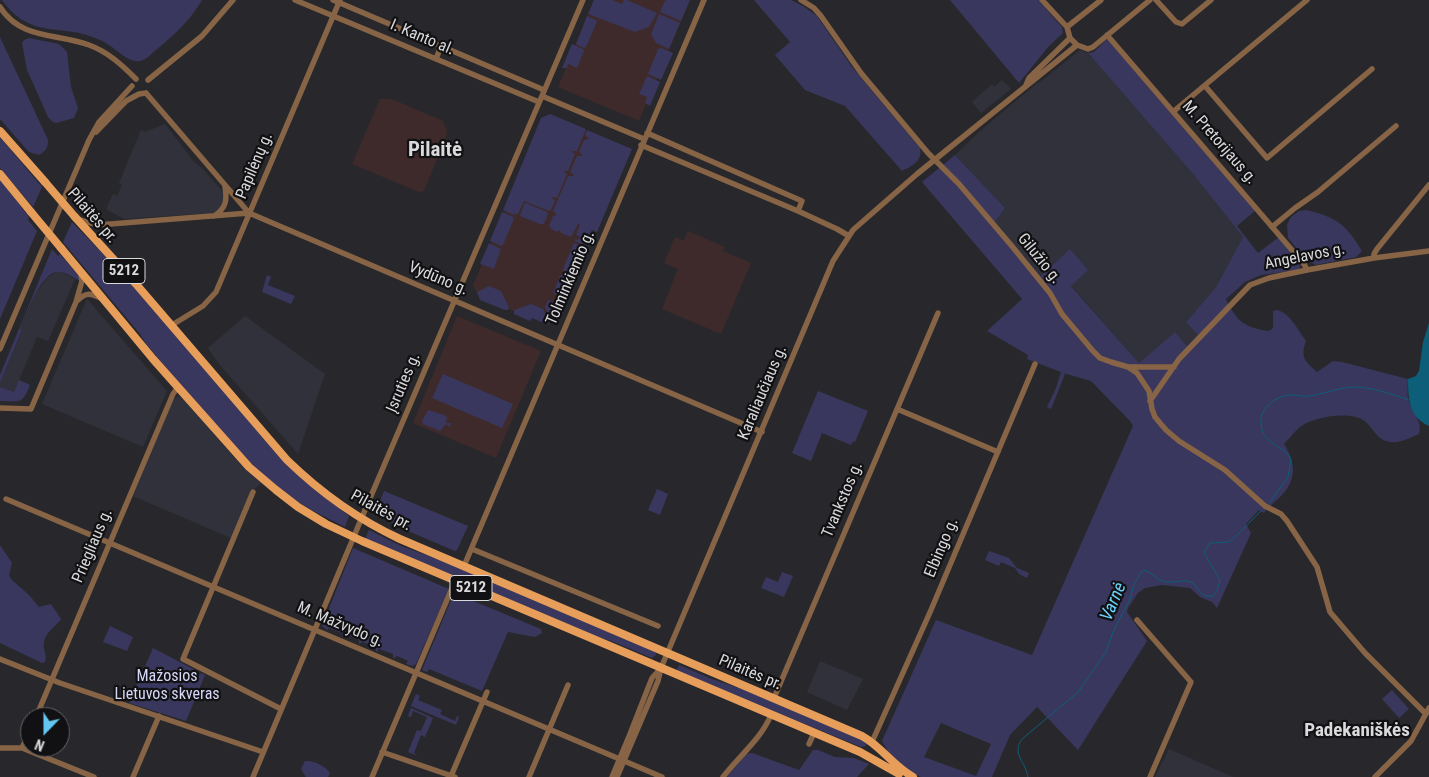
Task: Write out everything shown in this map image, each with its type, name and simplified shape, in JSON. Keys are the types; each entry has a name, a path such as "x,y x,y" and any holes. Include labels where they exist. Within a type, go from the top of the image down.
{"main road":[{"name":"Pilaitės pr.","path":"0,131 287,460 321,490 361,519 400,539 862,736 872,742 890,761 913,777"},
{"name":"Pilaitės pr.","path":"0,174 104,300 236,454 264,480 298,507 326,524 354,537 852,749 882,763 904,777"},
{"path":"852,749 867,750 872,742"}],"street":[{"path":"148,80 202,36 233,0"},
{"name":"I. Kanto al.","path":"295,0 436,59 542,96"},
{"name":"Įsruties g.","path":"253,777 582,0"},
{"name":"Tolminkiemio g.","path":"464,566 704,0"},
{"name":"Gilužio g.","path":"801,0 814,8 821,16 861,73 1035,274 1050,293 1062,314 1093,351 1100,358 1128,367"},
{"path":"1042,0 1067,27 1070,38 1077,45 1085,49 1091,49 1150,0"},
{"path":"1067,27 1101,0"},
{"path":"1156,0 1176,22 1182,24 1211,0"},
{"path":"1174,111 1307,0"},
{"name":"I. Kanto al.","path":"337,1 441,46 542,96 644,139 730,169 802,201 798,211"},
{"name":"Papilėnų g.","path":"172,326 203,306 213,297 220,285 334,16 337,1"},
{"path":"0,7 10,20 28,31 44,36 81,42 100,50 117,61 136,79"},
{"name":"M. Pretorijaus g.","path":"1107,35 1174,111 1304,264 1307,270"},
{"path":"1025,86 1029,78 1070,38"},
{"path":"1025,86 1077,45"},
{"path":"436,59 441,46"},
{"path":"1205,86 1268,158 1372,69"},
{"path":"0,348 79,161 92,135 99,122 132,86 136,79 143,77 148,80 150,85 146,93 139,94 126,101 92,135"},
{"path":"132,86 135,92 139,94"},
{"name":"Karaliaučiaus g.","path":"612,777 622,760 658,681 667,653 762,432 833,260 854,230 1025,86"},
{"name":"Vydūno g.","path":"146,93 249,213 762,432"},
{"path":"1272,227 1318,192 1396,126"},
{"name":"I. Kanto al.","path":"644,139 725,180 798,211 849,236"},
{"path":"725,180 730,169"},
{"path":"748,190 752,179"},
{"path":"1374,258 1374,253 1429,185"},
{"path":"213,216 223,210 226,196 225,186"},
{"path":"75,217 87,223 98,225 249,213"},
{"name":"Angelavos g.","path":"1150,401 1174,367 1221,313 1250,285 1269,278 1307,270 1374,258 1429,251"},
{"path":"1,409 31,409 76,302 82,281 80,269"},
{"path":"76,302 89,293 104,300"},
{"name":"Tvankstos g.","path":"774,698 938,313"},
{"name":"Elbingo g.","path":"872,742 1035,364"},
{"path":"1128,367 1174,367"},
{"path":"1128,367 1149,391 1155,418 1166,430 1179,442 1220,466 1265,506 1281,514 1316,567 1327,607 1335,620 1426,714"},
{"name":"Priegliaus g.","path":"40,707 173,394 178,387"},
{"path":"897,409 998,452"},
{"path":"253,492 183,659 282,709"},
{"name":"M. Mažvydo g.","path":"6,499 662,777"},
{"path":"472,549 658,626"},
{"path":"372,777 455,581"},
{"path":"1137,620 1191,682 1150,777"},
{"path":"0,659 52,680 263,752"},
{"path":"528,777 568,685"},
{"path":"382,752 453,776 487,692"},
{"path":"1375,777 1411,741 1429,708"},
{"path":"723,777 763,732 771,715"},
{"path":"133,777 158,716"},
{"path":"809,744 814,733"},
{"path":"0,748 20,748"},
{"path":"44,757 94,777"},
{"name":"Karaliaučiaus g.","path":"617,777 622,760"}],"shaded area":[{"path":"594,0 690,0 639,121 558,87"},
{"path":"1080,50 1088,53 1193,174 1243,237 1216,287 1187,321 1198,335 1187,346 1175,332 1139,363 1071,285 1071,249 1042,276 993,223 1005,208 955,155 1036,84"},
{"path":"1002,80 1011,89 981,113 972,102 992,84 994,87"},
{"path":"380,99 391,99 443,121 447,132 446,137 424,191 419,192 352,164"},
{"path":"547,115 627,149 589,228 591,233 554,321 548,324 516,309 513,311 507,306 477,293 473,285"},
{"path":"165,124 194,162 201,167 223,192 224,202 221,208 213,213 124,219 106,209 113,194 117,196 122,185 119,183 141,130 145,132"},
{"path":"688,231 725,247 723,251 751,263 721,334 662,309 678,269 664,263 675,237 684,241"},
{"path":"56,272 75,279 48,341 37,337 14,392 0,387 22,331 20,329 34,296 47,278"},
{"path":"87,299 167,391 143,447 42,404"},
{"path":"245,316 325,374 298,454 220,365 208,348"},
{"path":"457,316 541,351 496,458 413,423"},
{"path":"178,396 183,398 233,456 262,483 252,491 231,538 133,496 173,400"},
{"path":"820,661 863,679 847,710 807,692"},
{"path":"1169,749 1233,777 1155,777"}],"green space":[{"path":"2,0 202,0 192,15 175,33 148,57 135,61 130,60 108,44 89,36 75,32 49,29 25,22"},
{"path":"594,0 612,0 622,4 624,0 627,0 657,13 649,27 635,32 588,14"},
{"path":"667,0 690,0 681,21 660,12"},
{"path":"754,0 791,0 817,16 852,67 920,148 918,160 902,171 845,106 805,90 775,55 790,42"},
{"path":"950,0 1038,0 1062,27 1063,33 1049,46 1019,83"},
{"path":"659,14 680,23 669,49 656,43 651,34"},
{"path":"587,16 597,22 584,48 576,44"},
{"path":"0,37 48,140 46,149 39,155 29,152 0,119"},
{"path":"29,38 59,44 67,52 71,87 78,108 74,118 56,123 48,117 27,70 22,43"},
{"path":"1108,40 1255,211 1237,226 1258,253 1279,237 1301,264 1299,270 1261,275 1245,282 1226,299 1238,318 1254,328 1269,331 1273,328 1273,311 1282,312 1293,322 1306,341 1305,359 1317,372 1333,361 1408,379 1408,399 1418,420 1419,434 1399,442 1386,441 1379,437 1363,420 1349,416 1331,416 1313,420 1300,427 1284,444 1293,464 1290,484 1264,513 1259,510 1246,524 1251,533 1217,608 1212,602 1200,597 1190,588 1162,585 1145,588 1138,593 1127,612 1147,641 1078,750 1037,707 1010,735 992,777 921,777 909,771 891,757 882,741 936,620 1032,655 1133,426 1091,381 1063,373 1065,374 1051,409 1047,407 1061,372 1027,359 1028,355 987,331 1022,299 922,182 955,155 1005,208 994,223 1041,276 1070,249 1088,270 1071,286 1139,363 1175,332 1187,346 1198,335 1186,322 1216,287 1243,237 1193,174 1088,53 1094,52","holes":["941,723 991,744 976,776 924,757"]},
{"path":"572,44 584,51 577,68 568,64 567,68 562,68"},
{"path":"661,48 673,53 661,80 648,74 658,49"},
{"path":"647,76 660,82 650,106 645,103 647,97 639,94"},
{"path":"550,114 586,129 577,151 571,151 575,154 568,171 563,171 567,174 557,198 552,197 555,201 551,210 549,211 524,201 518,214 514,215 503,210 541,118"},
{"path":"587,130 632,149 597,232 592,230 591,232 596,234 592,244 587,246 574,239 578,240 580,237 576,235 580,224 578,224 571,237 561,233 560,230 557,232 551,229 549,226 553,216 557,215 553,211 568,176 574,175 570,172 577,156 582,156 579,152 584,140 589,139 585,135"},
{"path":"0,137 42,187 33,207 0,168"},
{"path":"0,179 29,217 28,220 37,231 0,319"},
{"path":"526,203 547,212 544,224 520,216"},
{"path":"1306,210 1333,219 1339,223 1351,234 1362,251 1356,257 1316,265 1306,260 1288,238 1287,225 1291,217 1299,211"},
{"path":"502,212 514,219 501,246 490,241"},
{"path":"72,222 132,284 313,488 349,516 345,527 308,508 288,495 249,461 213,423 63,242"},
{"path":"489,243 501,249 494,269 480,264"},
{"path":"574,243 590,249 577,278 564,273 563,269"},
{"path":"52,249 58,256 60,254 79,276 80,281 61,272 52,273 46,278 30,305 20,329 22,330 0,383 0,375"},
{"path":"564,274 577,280 568,300 553,293 560,276"},
{"path":"267,275 271,277 268,285 295,296 291,304 262,292"},
{"path":"489,286 501,291 509,307 508,310 480,300 477,292"},
{"path":"557,299 567,302 561,317 552,322 545,307 548,300 555,303"},
{"path":"531,304 543,309 550,323 546,324 532,318 530,321 514,314 514,310"},
{"path":"443,374 513,404 502,428 432,398"},
{"path":"19,380 30,385 23,399 20,401 0,401 0,387 14,392"},
{"path":"818,391 868,411 855,442 853,441 851,445 822,433 811,461 792,453"},
{"path":"428,410 447,417 446,423 451,423 450,427 446,424 440,431 423,424 422,421"},
{"path":"657,489 668,494 660,515 648,510"},
{"path":"384,491 468,526 457,550 455,551 408,531 375,514"},
{"path":"369,530 401,546 443,561 651,650 656,655 652,658 589,634 365,539"},
{"path":"0,545 12,563 9,575 12,580 39,607 51,604 61,619 45,639 45,662 42,663 0,643"},
{"path":"353,548 449,589 416,664 412,666 406,664 408,661 397,656 393,659 393,654 379,649 376,652 376,647 362,642 359,644 359,640 345,634 342,637 342,633 329,628 327,630 322,626"},
{"path":"989,551 1009,558 1017,568 1029,573 1027,578 1019,574 1015,568 1001,562 999,566 985,560"},
{"path":"782,572 793,576 784,597 761,588 766,577 778,582"},
{"path":"454,593 541,629 542,633 535,637 508,632 482,691 429,669 427,672 422,670"},
{"path":"110,626 133,637 127,651 103,642"},
{"name":"Mažosios Lietuvos skveras","path":"153,648 197,671 196,673 205,675 186,721 129,703"},
{"path":"679,665 860,738 867,743 866,746 861,747 676,671"},
{"path":"1392,690 1409,709 1399,718 1382,699"},
{"path":"416,694 420,696 418,700 442,710 440,714 455,721 457,716 459,717 456,725 411,706"},
{"path":"411,708 433,718 425,737 421,735 414,753 418,756 408,752 417,730 421,731 427,717 413,711 411,717 408,716"},
{"path":"813,750 818,750 835,757 854,758 869,764 857,777 727,777 746,754 752,753 799,770"},
{"path":"305,761 312,761 328,770 330,773 328,777 306,777 301,769"}],"water":[{"path":"1429,323 1429,426 1417,418 1411,407 1408,394 1408,379 1416,376 1419,371 1423,342"}],"waterway":[{"name":"Varnė","path":"1270,502 1288,477 1291,460 1284,451 1266,437 1261,424 1263,412 1276,399 1288,395 1309,396 1360,387 1409,400"},
{"name":"Varnė","path":"1028,777 1019,754 1019,744 1022,739 1078,692 1106,652 1113,632 1130,599 1134,584 1143,570 1163,581 1191,582 1202,594 1213,596 1217,591 1220,580 1204,552 1210,543 1229,542 1261,511"}],"district":[{"name":"Pilaitė","path":"435,151"},
{"name":"Padekaniškės","path":"1357,731"}]}
